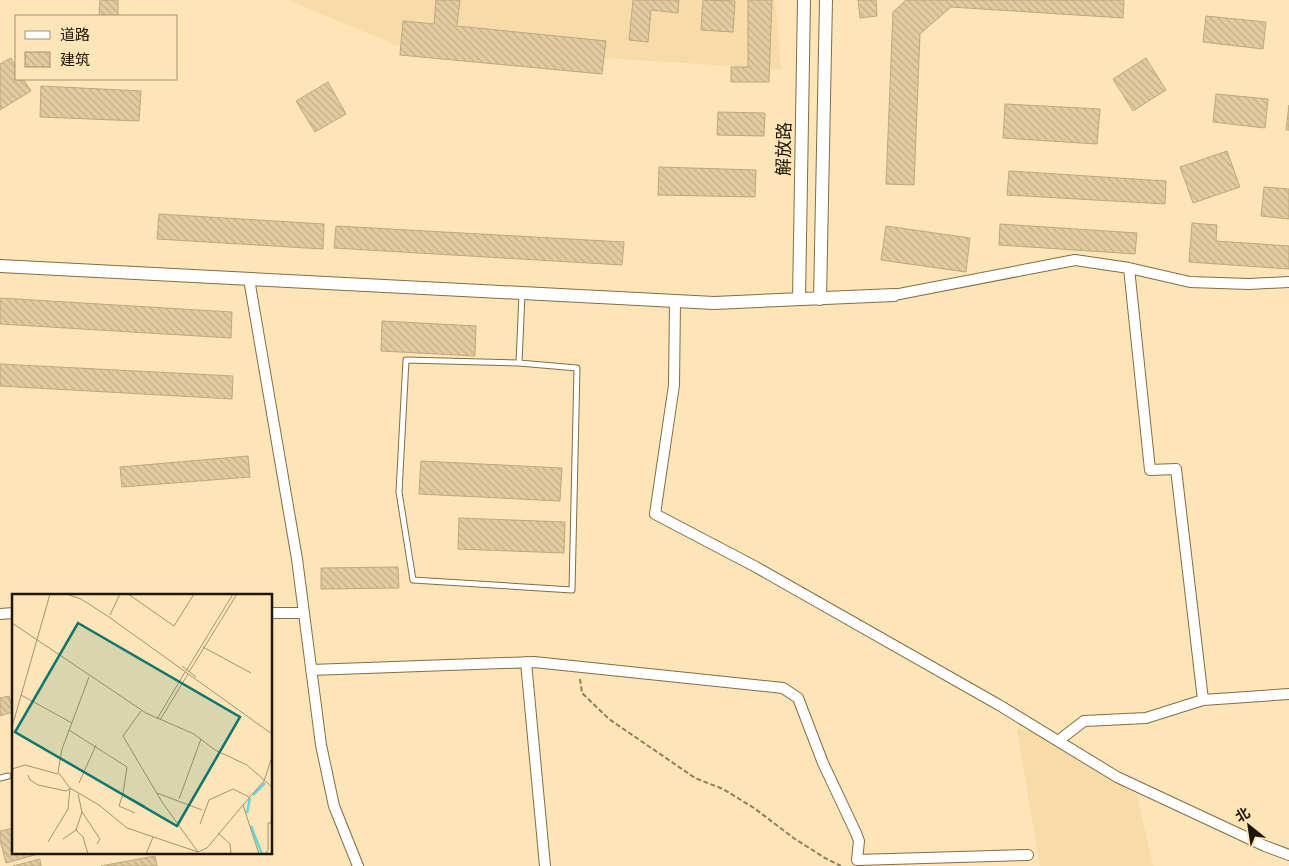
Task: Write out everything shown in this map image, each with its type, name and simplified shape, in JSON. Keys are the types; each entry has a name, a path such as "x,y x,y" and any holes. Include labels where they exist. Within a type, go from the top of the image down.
{"street":[{"name":"解放路","path":"799,299 804,0"},
{"path":"820,298 826,0"},
{"path":"0,266 714,303 894,295 1075,260 1129,268 1190,282 1249,284 1289,282"},
{"path":"1129,268 1150,470 1176,469 1203,700"},
{"path":"249,279 297,559 321,745 334,806 358,866"},
{"path":"675,301 674,386 655,514 774,577 1000,705 1117,777 1289,856"},
{"path":"272,613 304,613"},
{"path":"311,670 526,662 783,688 798,698 823,763 860,841 856,863 1028,855"},
{"path":"526,662 545,866"},
{"path":"1058,741 1084,721 1146,718 1203,700 1289,694"}],"lane":[{"path":"519,363 522,294"},
{"path":"406,360 519,363 577,368 572,590 413,580 399,492 406,360"},
{"path":"0,778 8,776"}],"path":[{"path":"579,667 582,693 609,719 695,778 724,790 754,808 795,839 841,866"}],"shaded area":[{"path":"288,0 775,0 781,69 396,45"},
{"path":"1017,728 1039,734 1137,795 1153,866 1040,866"}],"building":[{"path":"100,0 118,0 118,15 99,15"},
{"path":"436,0 460,0 457,26 606,41 602,74 400,55 403,21 434,24"},
{"path":"633,0 679,0 678,13 651,10 648,42 629,40"},
{"path":"703,0 735,1 733,32 701,30"},
{"path":"748,0 772,0 769,82 731,82 731,67 748,67"},
{"path":"858,0 876,0 877,16 860,18"},
{"path":"906,0 1124,0 1123,18 951,7 920,34 914,185 886,184 893,12"},
{"path":"1206,16 1266,22 1263,49 1203,42"},
{"path":"11,58 15,65 15,80 24,80 31,91 0,110 0,64"},
{"path":"1146,58 1166,90 1133,111 1113,79"},
{"path":"328,82 346,114 315,132 296,101"},
{"path":"41,86 141,91 139,121 40,117"},
{"path":"1216,94 1268,99 1265,128 1213,122"},
{"path":"1005,104 1100,109 1097,144 1003,138"},
{"path":"1289,105 1289,130 1286,130"},
{"path":"718,112 765,113 764,136 717,135"},
{"path":"1227,151 1240,187 1193,203 1180,167"},
{"path":"659,167 756,170 755,197 658,195"},
{"path":"1009,171 1166,181 1165,204 1007,195"},
{"path":"1264,187 1289,189 1289,219 1261,216"},
{"path":"159,214 324,224 323,249 157,239"},
{"path":"1192,223 1217,225 1216,241 1289,246 1289,269 1189,262"},
{"path":"1000,224 1137,233 1135,254 999,245"},
{"path":"336,226 624,242 622,265 334,248"},
{"path":"886,226 970,238 966,272 881,260"},
{"path":"0,298 232,312 231,338 0,324"},
{"path":"382,321 476,326 475,356 381,351"},
{"path":"0,364 233,376 232,399 0,386"},
{"path":"248,456 250,477 122,487 120,467"},
{"path":"421,461 562,468 560,501 419,494"},
{"path":"459,518 565,522 564,553 458,549"},
{"path":"398,567 399,588 321,589 321,568"},
{"path":"9,696 12,712 0,716 0,698"},
{"path":"12,828 12,854 38,854 6,863 0,840 0,831"},
{"path":"155,856 157,866 101,866"},
{"path":"40,859 41,866 13,866"}]}
